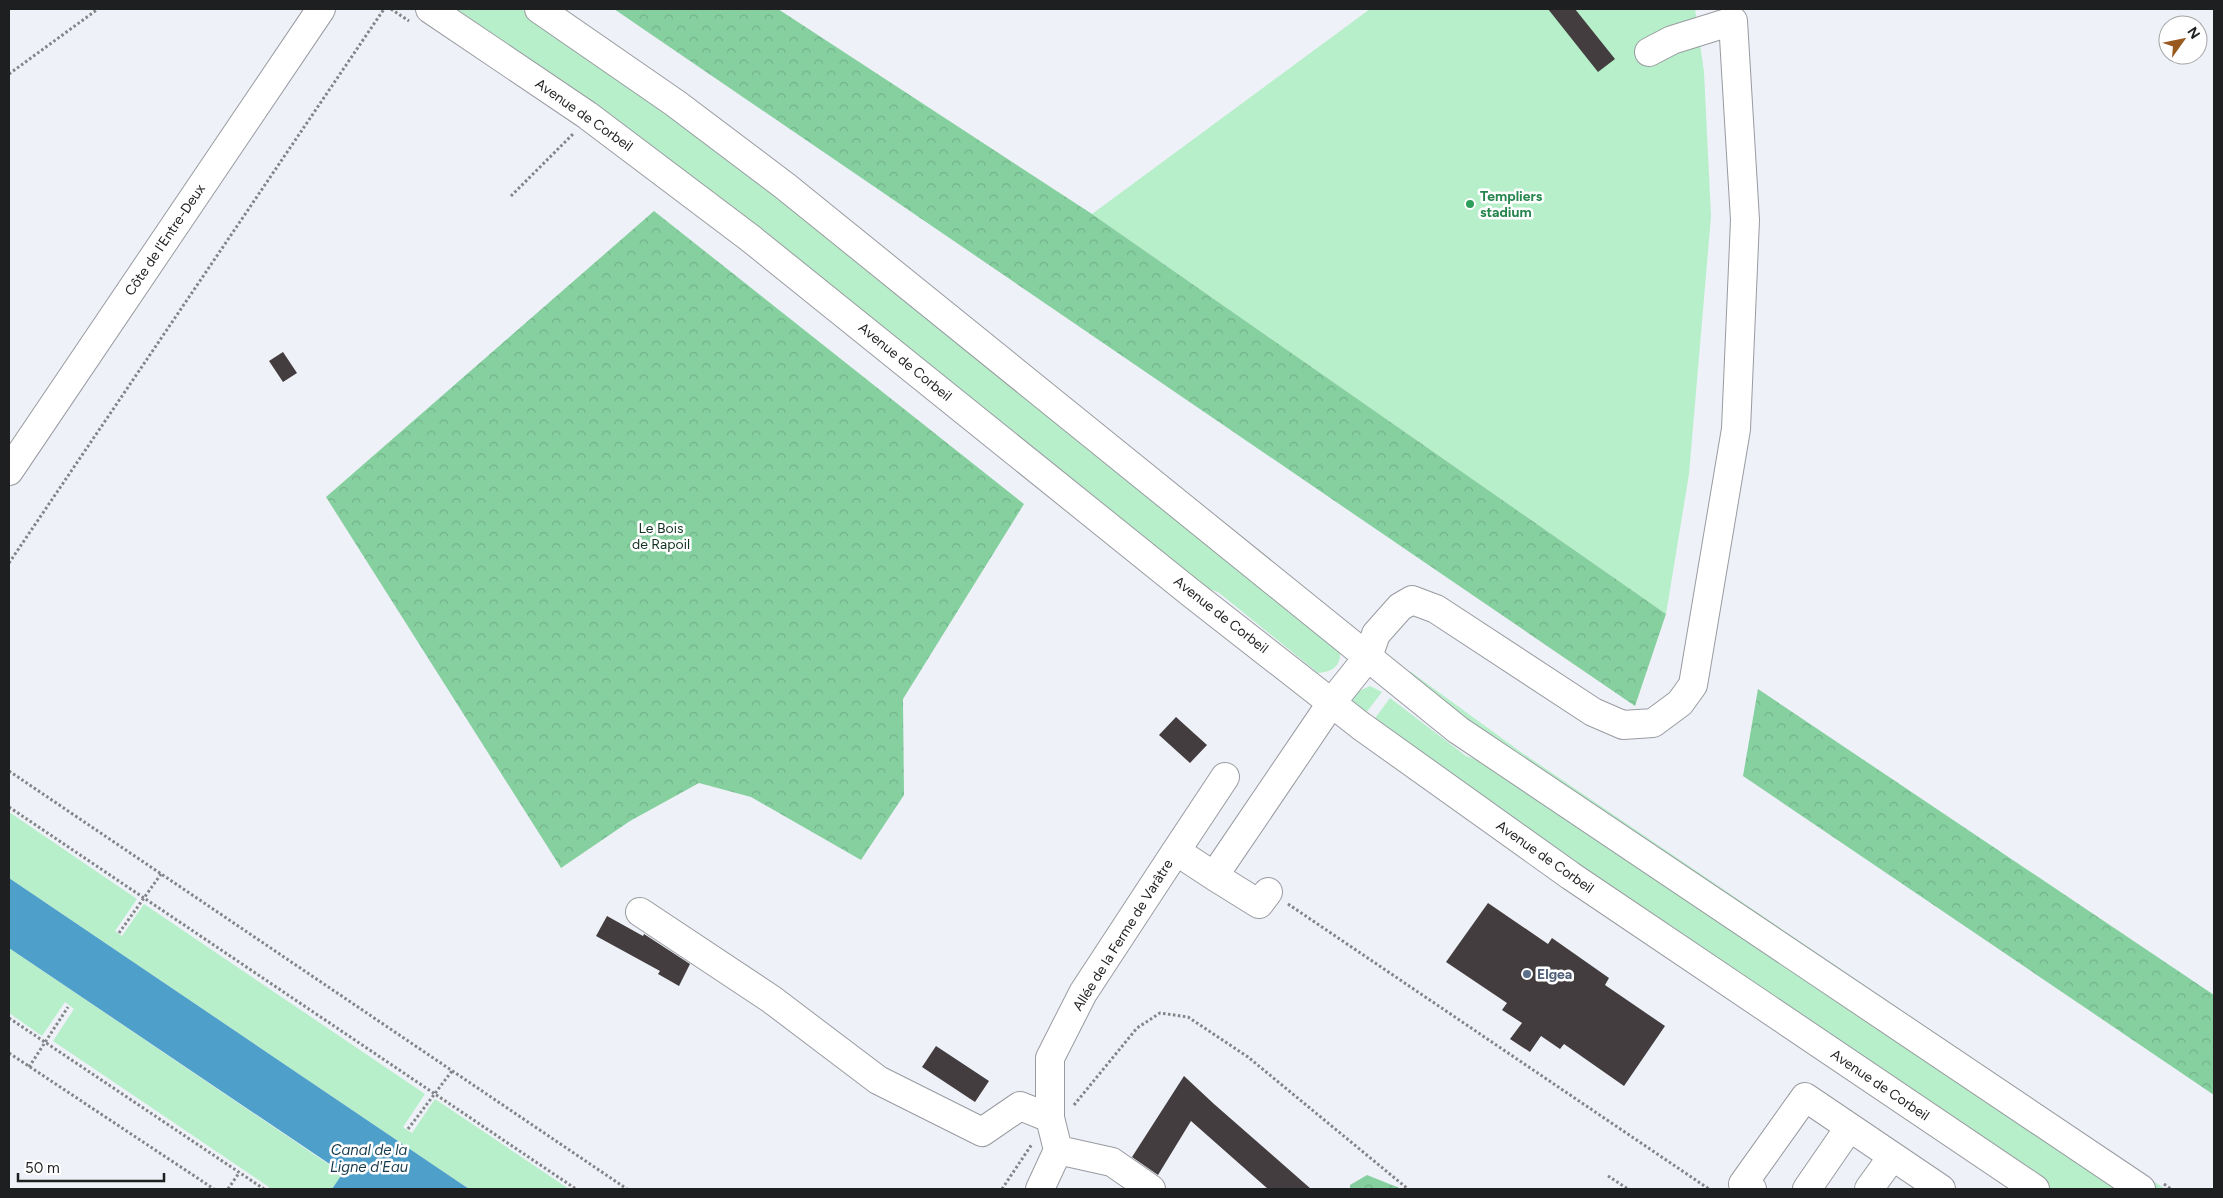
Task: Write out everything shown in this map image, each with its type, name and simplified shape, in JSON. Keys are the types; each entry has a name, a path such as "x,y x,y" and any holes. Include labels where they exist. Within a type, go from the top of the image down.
{"main road":[{"name":"Côte de l'Entre-Deux","path":"9,471 321,9"},
{"name":"Avenue de Corbeil","path":"430,9 587,115 750,238 1191,593 1361,726 1571,876 2035,1189"},
{"path":"540,9 676,104 785,186 1458,730 2141,1189"},
{"path":"1214,876 1332,702 1368,657 1378,632 1400,607 1412,600 1436,609 1593,712 1623,725 1654,723 1680,703 1693,685 1736,429 1745,220 1732,15 1672,40 1649,52"},
{"path":"1176,851 1225,777"},
{"name":"Allée de la Ferme de Varâtre","path":"1058,1150 1050,1118 1050,1058 1084,993 1176,851 1259,904 1268,892"},
{"path":"640,912 771,999 878,1080 982,1132 1020,1106 1050,1118"},
{"path":"1752,1189 1743,1184 1804,1097 1936,1188"},
{"path":"1807,1189 1849,1128"},
{"path":"1040,1189 1058,1150 1112,1162 1151,1189"},
{"path":"1869,1189 1892,1157"}],"path":[{"path":"9,74 98,9"},
{"path":"9,563 384,9"},
{"path":"511,196 574,132"},
{"path":"9,771 627,1189"},
{"path":"9,807 576,1189"},
{"path":"119,933 160,874"},
{"path":"1268,892 1709,1189"},
{"path":"29,1067 68,1007"},
{"path":"1002,1189 1050,1118 1065,1112 1078,1102 1137,1028 1160,1013 1188,1017 1248,1057 1408,1189"},
{"path":"9,1018 264,1189"},
{"path":"9,1053 214,1189"},
{"path":"408,1129 452,1071"},
{"path":"228,1189 239,1173"},
{"path":"1608,1176 1628,1189"}],"green space":[{"path":"446,9 521,9 702,134 1340,648 1340,659 1336,666 1328,671 1318,673 1218,592 1197,585"},
{"path":"614,9 778,9 1092,214 1666,614 1635,706"},
{"path":"1370,9 1695,9 1704,72 1711,216 1689,474 1666,614 1092,214"},
{"name":"Le Bois de Rapoil","path":"654,211 1024,504 903,699 904,795 861,860 751,797 699,783 630,821 561,868 326,497"},
{"path":"1411,672 1518,750 2165,1189 2155,1189 1509,752 1408,677"},
{"path":"1370,686 1382,692 1362,718 1354,706 1353,700 1355,693"},
{"path":"1758,689 2214,995 2214,1095 1743,776"},
{"path":"1390,698 1466,756 1497,767 2122,1189 2046,1189 1370,725"},
{"path":"9,812 137,899 115,931 122,936 144,904 425,1094 403,1127 412,1133 435,1099 569,1189 469,1189 9,878"},
{"path":"9,948 343,1174 332,1189 268,1189 269,1187 53,1041 74,1009 65,1002 42,1036 9,1013"},
{"path":"1367,1175 1402,1189 1350,1189 1350,1185"}],"water":[{"name":"Canal de la Ligne d'Eau","path":"9,878 469,1189 332,1189 343,1173 9,948"}],"building":[{"path":"1548,9 1575,9 1615,59 1598,72"},
{"path":"283,352 297,373 283,382 269,361"},
{"path":"1176,717 1207,745 1190,763 1159,735"},
{"path":"1488,903 1548,944 1552,938 1609,978 1605,985 1665,1026 1624,1086 1564,1044 1560,1049 1541,1036 1530,1052 1510,1039 1522,1023 1502,1010 1507,1003 1446,962"},
{"path":"607,916 643,936 644,934 690,964 679,986 658,974 660,971 596,936"},
{"path":"936,1046 989,1081 975,1102 922,1067"},
{"path":"1184,1076 1311,1189 1268,1189 1191,1121 1158,1175 1132,1157"}],"place":[{"name":"Templiers stadium","path":"1470,204"},
{"name":"Elgea","path":"1527,974"}]}
